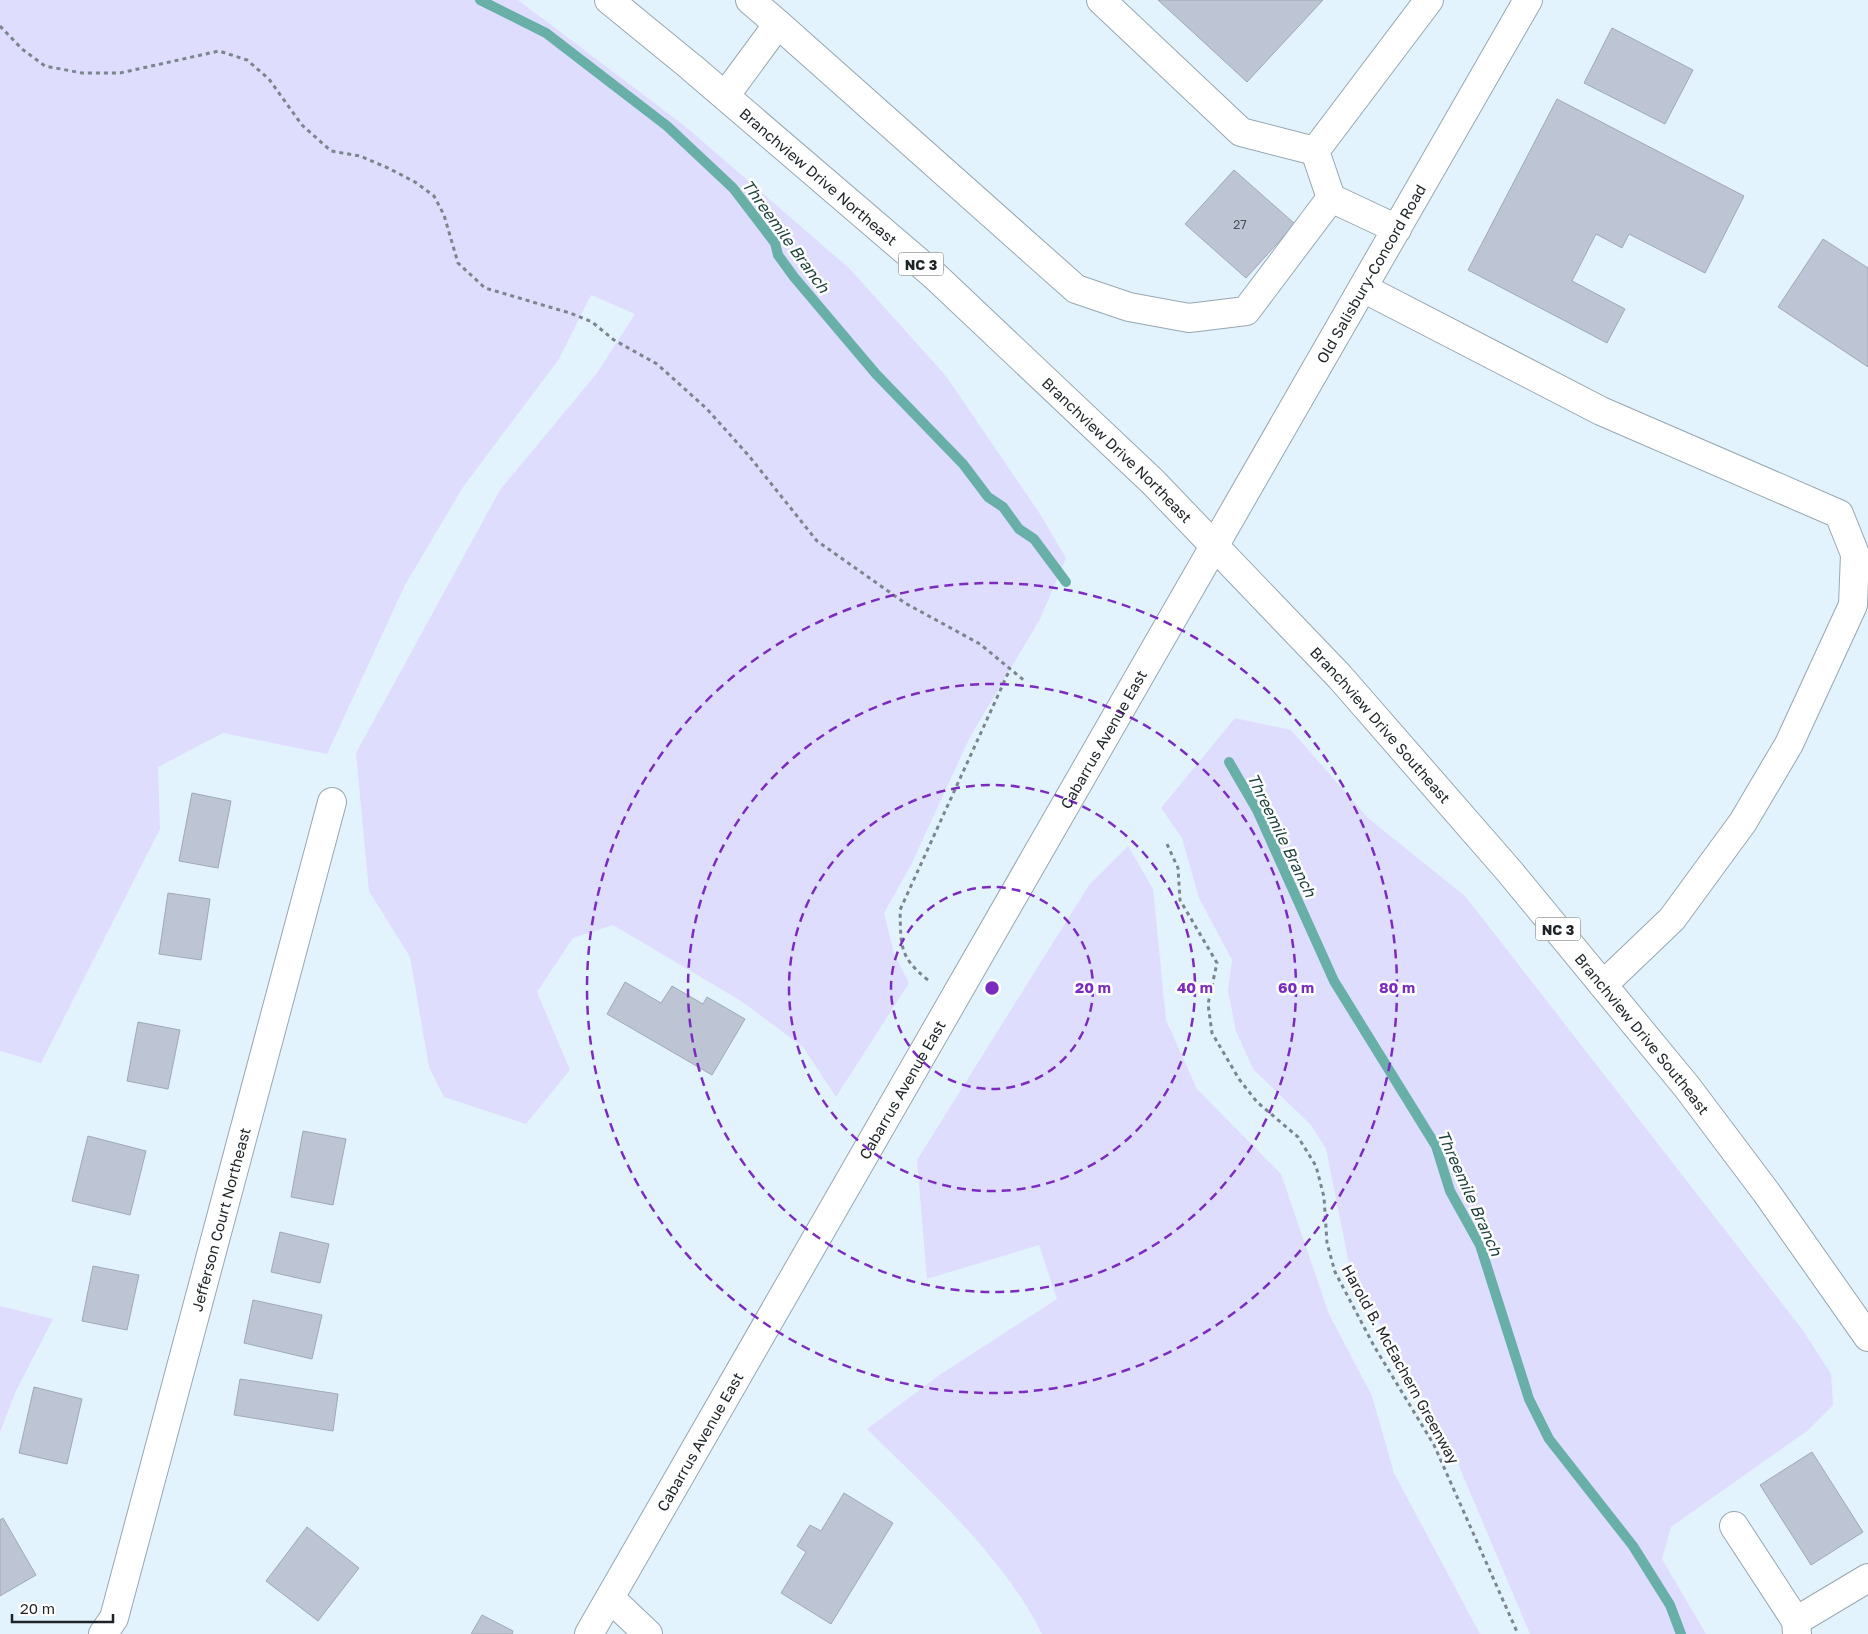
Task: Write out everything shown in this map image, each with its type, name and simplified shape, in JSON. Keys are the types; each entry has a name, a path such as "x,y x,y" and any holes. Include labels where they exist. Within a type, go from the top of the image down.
{"main road":[{"name":"Branchview Drive Northeast","path":"608,0 725,96 935,276 1153,482 1215,548"},
{"path":"750,0 1076,290 1129,307 1189,318 1246,311 1330,198"},
{"path":"1100,0 1241,132 1315,151"},
{"path":"1315,151 1429,0"},
{"name":"Old Salisbury-Concord Road","path":"1215,548 1528,0"},
{"path":"725,96 778,24"},
{"path":"1315,151 1330,198 1397,229"},
{"path":"1363,288 1601,411 1840,514 1855,554 1853,605 1789,744 1743,822 1672,919 1603,985"},
{"name":"Branchview Drive Southeast","path":"1215,548 1340,677 1510,872 1688,1087 1766,1192 1868,1337"},
{"name":"Cabarrus Avenue East","path":"589,1634 1215,548"},
{"name":"Jefferson Court Northeast","path":"103,1634 114,1618 332,802"},
{"path":"1734,1526 1797,1627 1868,1578"},
{"path":"610,1598 648,1634"}],"path":[{"path":"0,26 22,49 45,66 82,73 120,73 219,51 247,60 269,79 302,125 331,151 360,156 381,165 414,182 434,196 444,215 458,263 485,288 592,322 614,340 657,364 713,416 749,456 817,541 905,603 980,644 1026,682"},
{"path":"928,980 910,966 901,945 900,910 1010,669"},
{"name":"Harold B. McEachern Greenway","path":"1166,844 1178,868 1180,900 1217,963 1208,1004 1212,1033 1239,1079 1257,1102 1298,1137 1316,1166 1324,1197 1327,1243 1336,1272 1374,1346 1434,1444 1518,1634"}],"shaded area":[{"path":"0,0 518,0 686,127 850,269 946,376 1040,514 1066,558 1040,619 970,737 911,865 884,913 894,954 909,983 836,1097 803,1047 741,1001 613,925 573,938 537,992 570,1070 526,1124 444,1097 429,1067 410,957 369,891 356,753 500,490 597,373 635,314 591,295 559,359 463,487 405,585 327,754 223,733 158,767 160,829 41,1063 0,1051"},
{"path":"1235,718 1291,730 1368,818 1466,897 1802,1329 1831,1374 1833,1405 1807,1431 1671,1527 1662,1559 1706,1634 1530,1634 1453,1452 1351,1274 1326,1149 1311,1125 1253,1069 1236,1031 1228,991 1232,960 1199,898 1182,838 1161,808"},
{"path":"1128,846 1153,889 1166,1020 1197,1089 1281,1174 1329,1314 1372,1396 1394,1473 1480,1634 1042,1634 1006,1577 985,1550 939,1500 867,1429 941,1374 1057,1299 1039,1245 927,1279 917,1160 1089,885"},
{"path":"0,1306 53,1319 16,1391 0,1432"}],"building":[{"path":"1158,0 1323,0 1247,82"},
{"path":"1612,28 1693,70 1665,124 1584,83"},
{"path":"1557,99 1744,196 1705,273 1629,234 1622,248 1596,234 1572,281 1625,309 1607,343 1468,270"},
{"path":"1234,170 1295,224 1246,278 1185,224"},
{"path":"1823,239 1868,268 1868,367 1778,307"},
{"path":"192,793 231,801 218,868 179,861"},
{"path":"168,893 210,899 201,960 159,954"},
{"path":"625,982 661,1003 672,986 703,1004 707,997 745,1019 712,1075 607,1014"},
{"path":"138,1022 180,1030 168,1089 127,1081"},
{"path":"303,1131 346,1139 333,1205 291,1197"},
{"path":"88,1136 146,1151 130,1215 72,1201"},
{"path":"280,1232 329,1244 320,1283 271,1272"},
{"path":"93,1266 139,1275 127,1330 82,1321"},
{"path":"253,1300 322,1315 312,1359 244,1343"},
{"path":"240,1379 338,1394 333,1431 234,1415"},
{"path":"34,1387 82,1399 67,1464 19,1453"},
{"path":"1812,1452 1863,1532 1811,1565 1760,1485"},
{"path":"844,1493 893,1523 831,1624 781,1593 806,1552 797,1546 810,1525 821,1531"},
{"path":"3,1518 36,1575 0,1596 0,1520"},
{"path":"307,1527 359,1568 318,1621 266,1581"},
{"path":"482,1615 513,1631 512,1634 471,1634"}],"waterway":[{"name":"Threemile Branch","path":"480,0 546,33 667,126 733,188 775,243 778,255 794,277 876,374 963,464 988,497 1003,507 1019,529 1034,539 1066,582"},
{"name":"Threemile Branch","path":"1229,762 1257,810 1334,981 1436,1146 1450,1191 1480,1245 1529,1399 1549,1439 1633,1546 1670,1605 1681,1634"}]}
